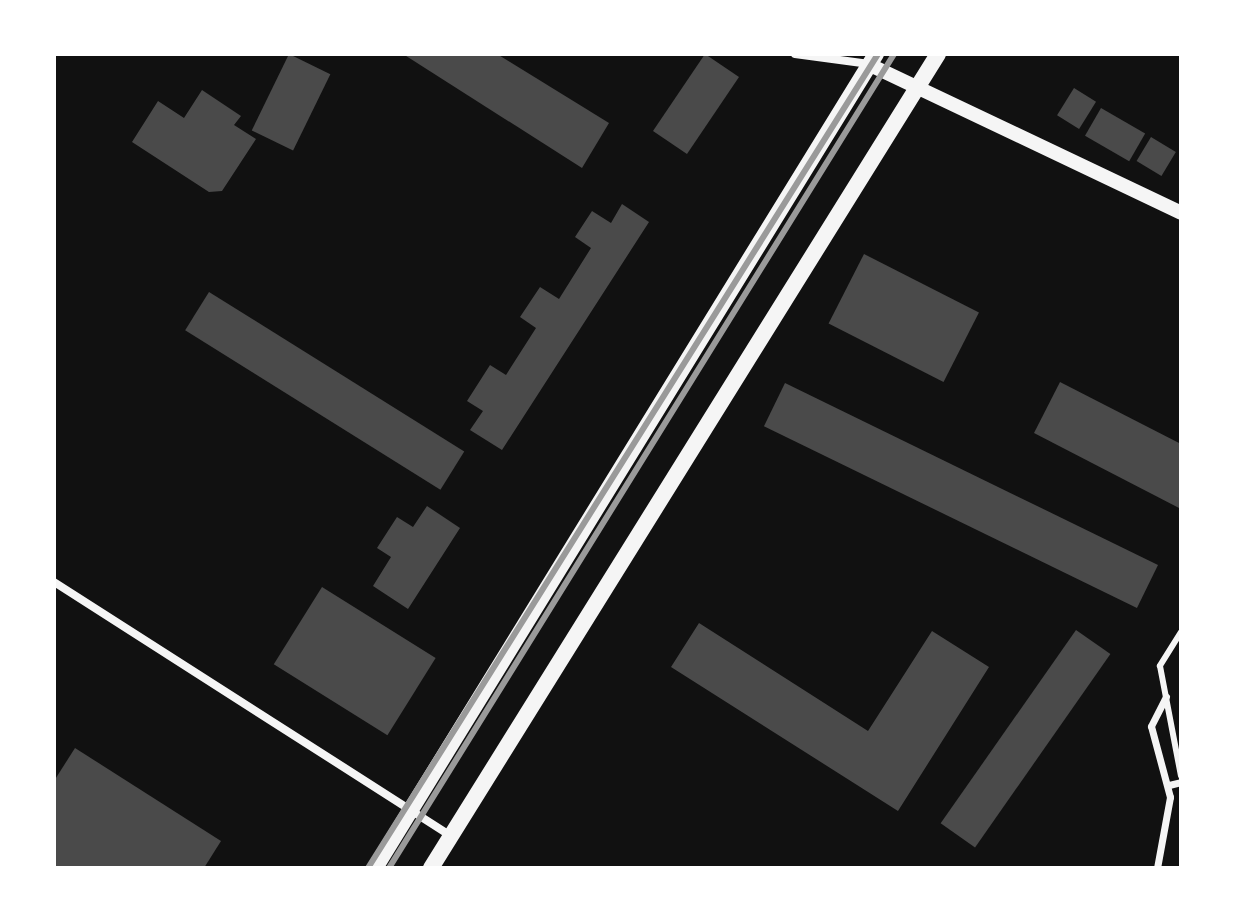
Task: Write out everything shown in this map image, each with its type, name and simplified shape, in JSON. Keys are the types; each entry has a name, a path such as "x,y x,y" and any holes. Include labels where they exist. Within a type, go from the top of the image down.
{"main road":[{"path":"431,868 938,54"},
{"path":"375,868 873,59"}],"street":[{"path":"795,54 873,59 916,87 1181,213"},
{"path":"54,582 451,836"},
{"path":"1157,868 1169,785 1151,726 1166,697"},
{"path":"1169,785 1181,779"}],"lane":[{"path":"1181,632 1160,666 1181,779"}],"building":[{"path":"289,54 330,74 293,151 252,130"},
{"path":"403,54 497,54 609,123 582,168"},
{"path":"705,54 739,77 687,154 653,131"},
{"path":"1074,88 1096,102 1079,129 1057,115"},
{"path":"202,90 241,116 234,125 256,139 222,191 209,192 132,142 158,101 184,118"},
{"path":"1101,108 1145,134 1129,161 1085,136"},
{"path":"1151,137 1176,152 1161,176 1137,161"},
{"path":"622,204 649,222 502,450 470,430 483,411 467,401 490,365 506,375 536,328 520,317 540,287 559,299 591,248 575,237 592,211 611,223"},
{"path":"864,254 979,313 944,382 829,323"},
{"path":"209,292 464,452 440,490 185,330"},
{"path":"1060,382 1181,444 1181,509 1034,433"},
{"path":"785,383 1158,565 1137,608 764,426"},
{"path":"427,506 460,528 408,609 373,586 391,557 377,548 397,517 413,527"},
{"path":"322,587 436,658 387,735 274,664"},
{"path":"699,623 868,731 932,631 989,667 898,811 671,667"},
{"path":"1076,630 1110,654 975,847 941,823"},
{"path":"75,748 221,841 204,868 54,868 54,781"}],"railway":[{"path":"368,868 878,54"},
{"path":"389,868 894,54"}]}
